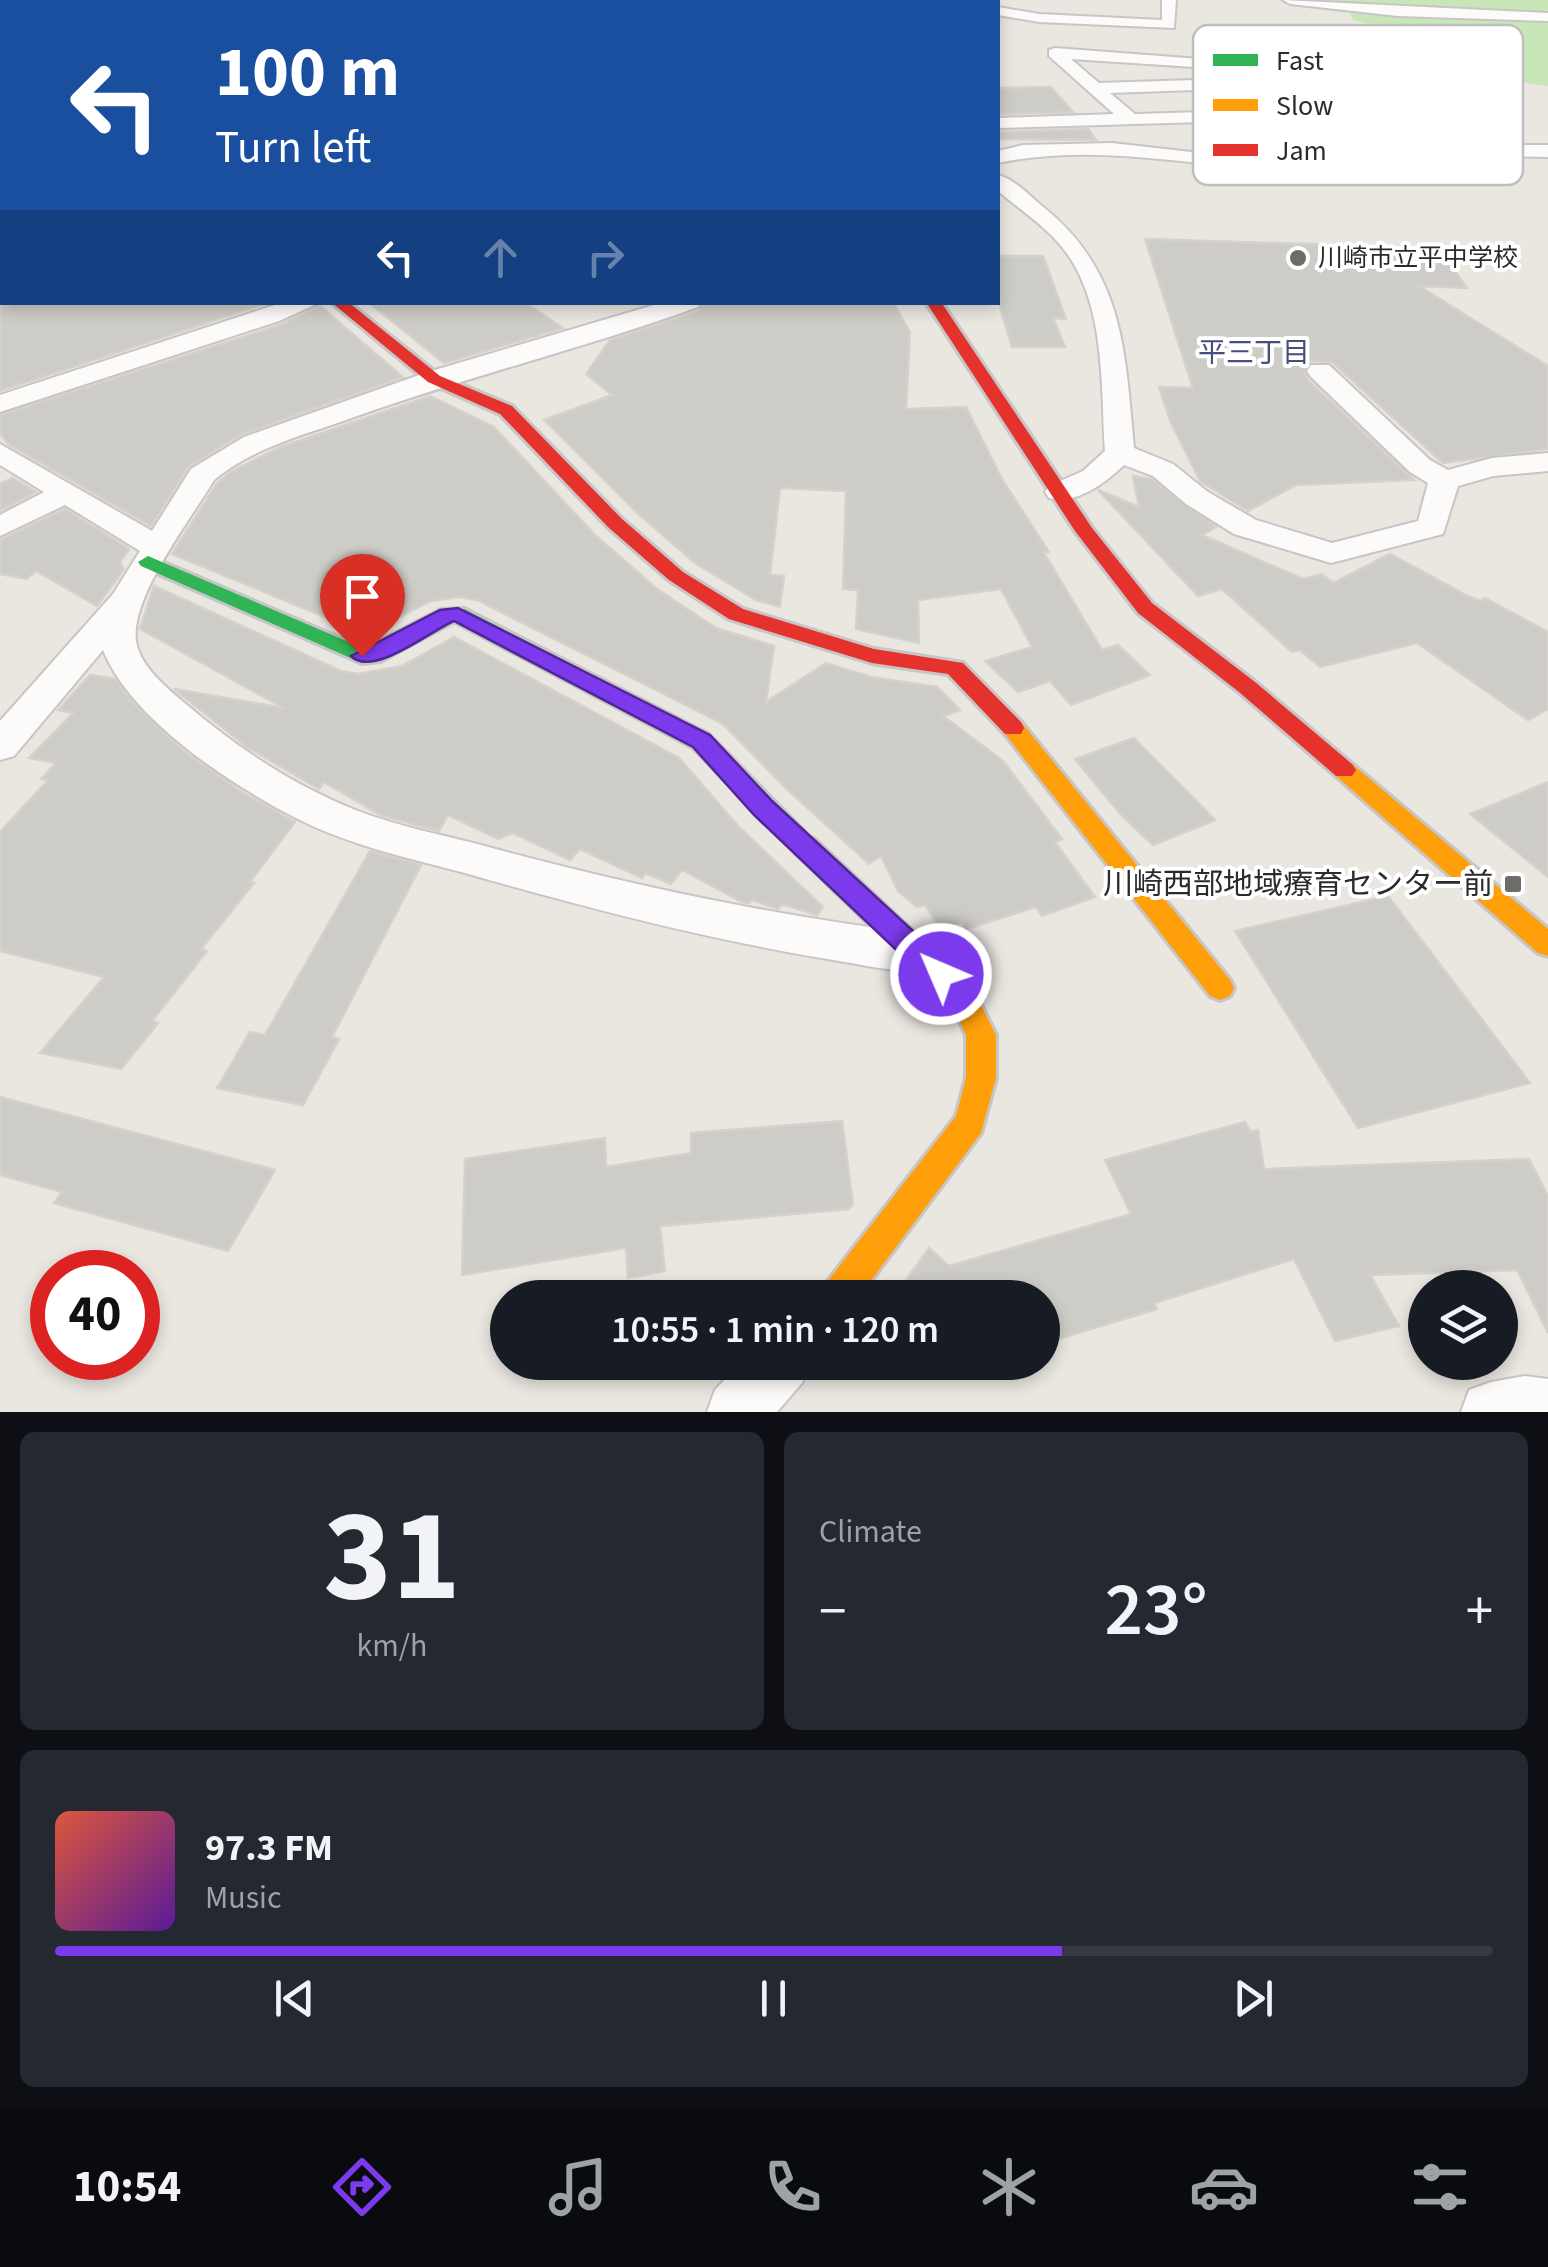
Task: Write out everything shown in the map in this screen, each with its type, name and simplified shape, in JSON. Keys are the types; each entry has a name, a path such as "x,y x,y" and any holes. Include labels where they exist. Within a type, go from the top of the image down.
{"street":[{"path":"1000,6 1039,18 1169,25 1169,0"},
{"path":"1290,0 1419,14 1548,17"},
{"path":"1130,118 1054,53 1193,62"},
{"path":"1096,88 1193,85"},
{"path":"1000,122 1193,117"},
{"path":"1000,157 1023,151 1112,149 1193,159"},
{"path":"1000,182 1074,246 1097,285 1110,353 1120,453"},
{"path":"0,404 114,364 167,353 301,305"},
{"path":"342,305 434,379 506,410 616,523 676,576 736,614 872,656 955,668 1001,713 1220,988"},
{"path":"0,746 126,600 202,475 219,460 254,443 434,379 679,305"},
{"path":"935,305 1060,492 1145,608 1246,687 1548,945"},
{"path":"1320,372 1420,466 1444,480 1492,467 1548,462"},
{"path":"0,453 152,555 362,656 372,656 448,615 458,614 701,741 763,808 920,952 962,996 982,1035 981,1078 970,1123 850,1280"},
{"path":"1120,453 1163,470 1197,498 1245,526 1332,554 1432,527 1444,480"},
{"path":"1060,492 1094,477 1120,453"},
{"path":"0,527 64,494"},
{"path":"126,600 116,632 122,656 144,688 183,725 337,820 528,875 818,942 920,952"},
{"path":"737,1412 765,1380"},
{"path":"1490,1412 1525,1406 1548,1408"}],"green space":[{"path":"1304,0 1548,0 1548,86 1523,83 1523,25 1378,25 1353,20 1350,13 1471,20 1473,16"}],"building":[{"path":"1051,87 1073,112 1000,114 1000,88"},
{"path":"1088,129 1096,140 1000,139 1000,132"},
{"path":"1145,239 1438,248 1467,288 1419,286 1548,366 1548,449 1443,463 1332,362 1311,361 1304,369 1308,380 1414,480 1296,485 1248,511 1200,481 1171,423 1159,387 1193,388"},
{"path":"1000,256 1043,256 1066,319 1053,318 1065,347 1012,347 999,305"},
{"path":"0,305 261,305 0,391"},
{"path":"372,305 528,305 563,328 444,363"},
{"path":"702,305 895,305 910,332 906,409 966,407 1003,481 1049,552 1044,553 1102,650 1118,645 1150,675 1071,705 1050,681 1018,692 985,661 1032,647 1001,589 918,600 919,643 856,629 858,590 843,589 846,491 780,488 770,575 784,576 780,607 756,600 695,563 634,510 544,420 612,395 586,374 610,340 699,311"},
{"path":"320,306 403,377 242,434 188,467 151,526 8,444 0,433 0,415 280,325"},
{"path":"430,396 494,427 596,536 657,589 716,628 774,646 766,702 826,663 871,677 937,687 960,710 943,716 1003,761 1062,839 1055,842 1095,897 1042,916 1036,907 966,929 962,922 941,929 925,905 917,907 898,891 881,856 869,864 723,724 477,600 460,597 431,601 366,634 172,554 217,483 231,472 278,448"},
{"path":"1133,476 1151,479 1216,527 1202,535 1303,579 1322,574 1333,583 1390,554 1468,596 1481,601 1485,598 1548,632 1548,709 1528,720 1417,643 1320,667 1300,650 1292,652 1222,589 1198,596 1098,490 1139,507"},
{"path":"13,478 36,492 0,511 0,484"},
{"path":"65,509 129,549 120,562 124,569 97,606 36,571 26,579 0,574 0,540"},
{"path":"154,586 341,671 358,674 402,666 454,637 679,758 739,827 823,907 817,915 782,904 778,909 752,900 742,902 682,870 671,884 646,873 642,878 580,849 570,860 513,833 498,839 448,815 439,831 380,815 324,782 319,789 247,747 174,689 284,708 140,629"},
{"path":"90,675 115,679 134,704 185,752 243,793 295,822 250,882 254,883 201,949 207,951 152,1021 158,1023 121,1069 40,1053 104,977 0,951 0,832 48,780 41,779 56,763 29,758 73,713 58,710"},
{"path":"1134,738 1215,820 1153,845 1122,816 1075,759"},
{"path":"1548,782 1548,877 1470,814"},
{"path":"370,851 421,865 332,1037 339,1039 303,1105 217,1088 250,1032 265,1035"},
{"path":"1388,896 1530,1083 1358,1128 1235,931"},
{"path":"0,1097 275,1170 228,1251 54,1203 62,1192 0,1175"},
{"path":"842,1121 853,1204 849,1209 660,1226 665,1271 628,1278 626,1248 462,1275 465,1159 605,1138 606,1167 691,1153 691,1133"},
{"path":"1245,1122 1251,1132 1258,1130 1264,1169 1529,1159 1548,1196 1548,1333 1518,1270 1408,1270 1408,1274 1370,1275 1399,1326 1335,1341 1294,1259 1154,1303 1157,1309 1060,1339 1060,1280 906,1280 929,1248 949,1266 1131,1214 1105,1160"}],"traffic: fast":[{"path":"148,562 362,656 372,656 448,615 457,614 701,741 805,846"}],"traffic: slow":[{"path":"1013,728 1220,988"},
{"path":"1344,770 1548,945"},
{"path":"805,846 962,996 981,1035 981,1078 970,1123 850,1280"}],"traffic: jam":[{"path":"342,305 434,379 506,410 615,523 676,576 736,614 872,656 955,668 1013,728"},
{"path":"935,305 1085,531 1145,608 1247,687 1344,770"}],"place":[{"name":"川崎市立平中学校","path":"1298,258"},
{"name":"川崎西部地域療育センター前","path":"1513,884"}],"district":[{"name":"平三丁目","path":"1254,353"}],"route":[{"path":"362,656 372,656 448,615 458,614 701,741 763,808 941,974"}]}
